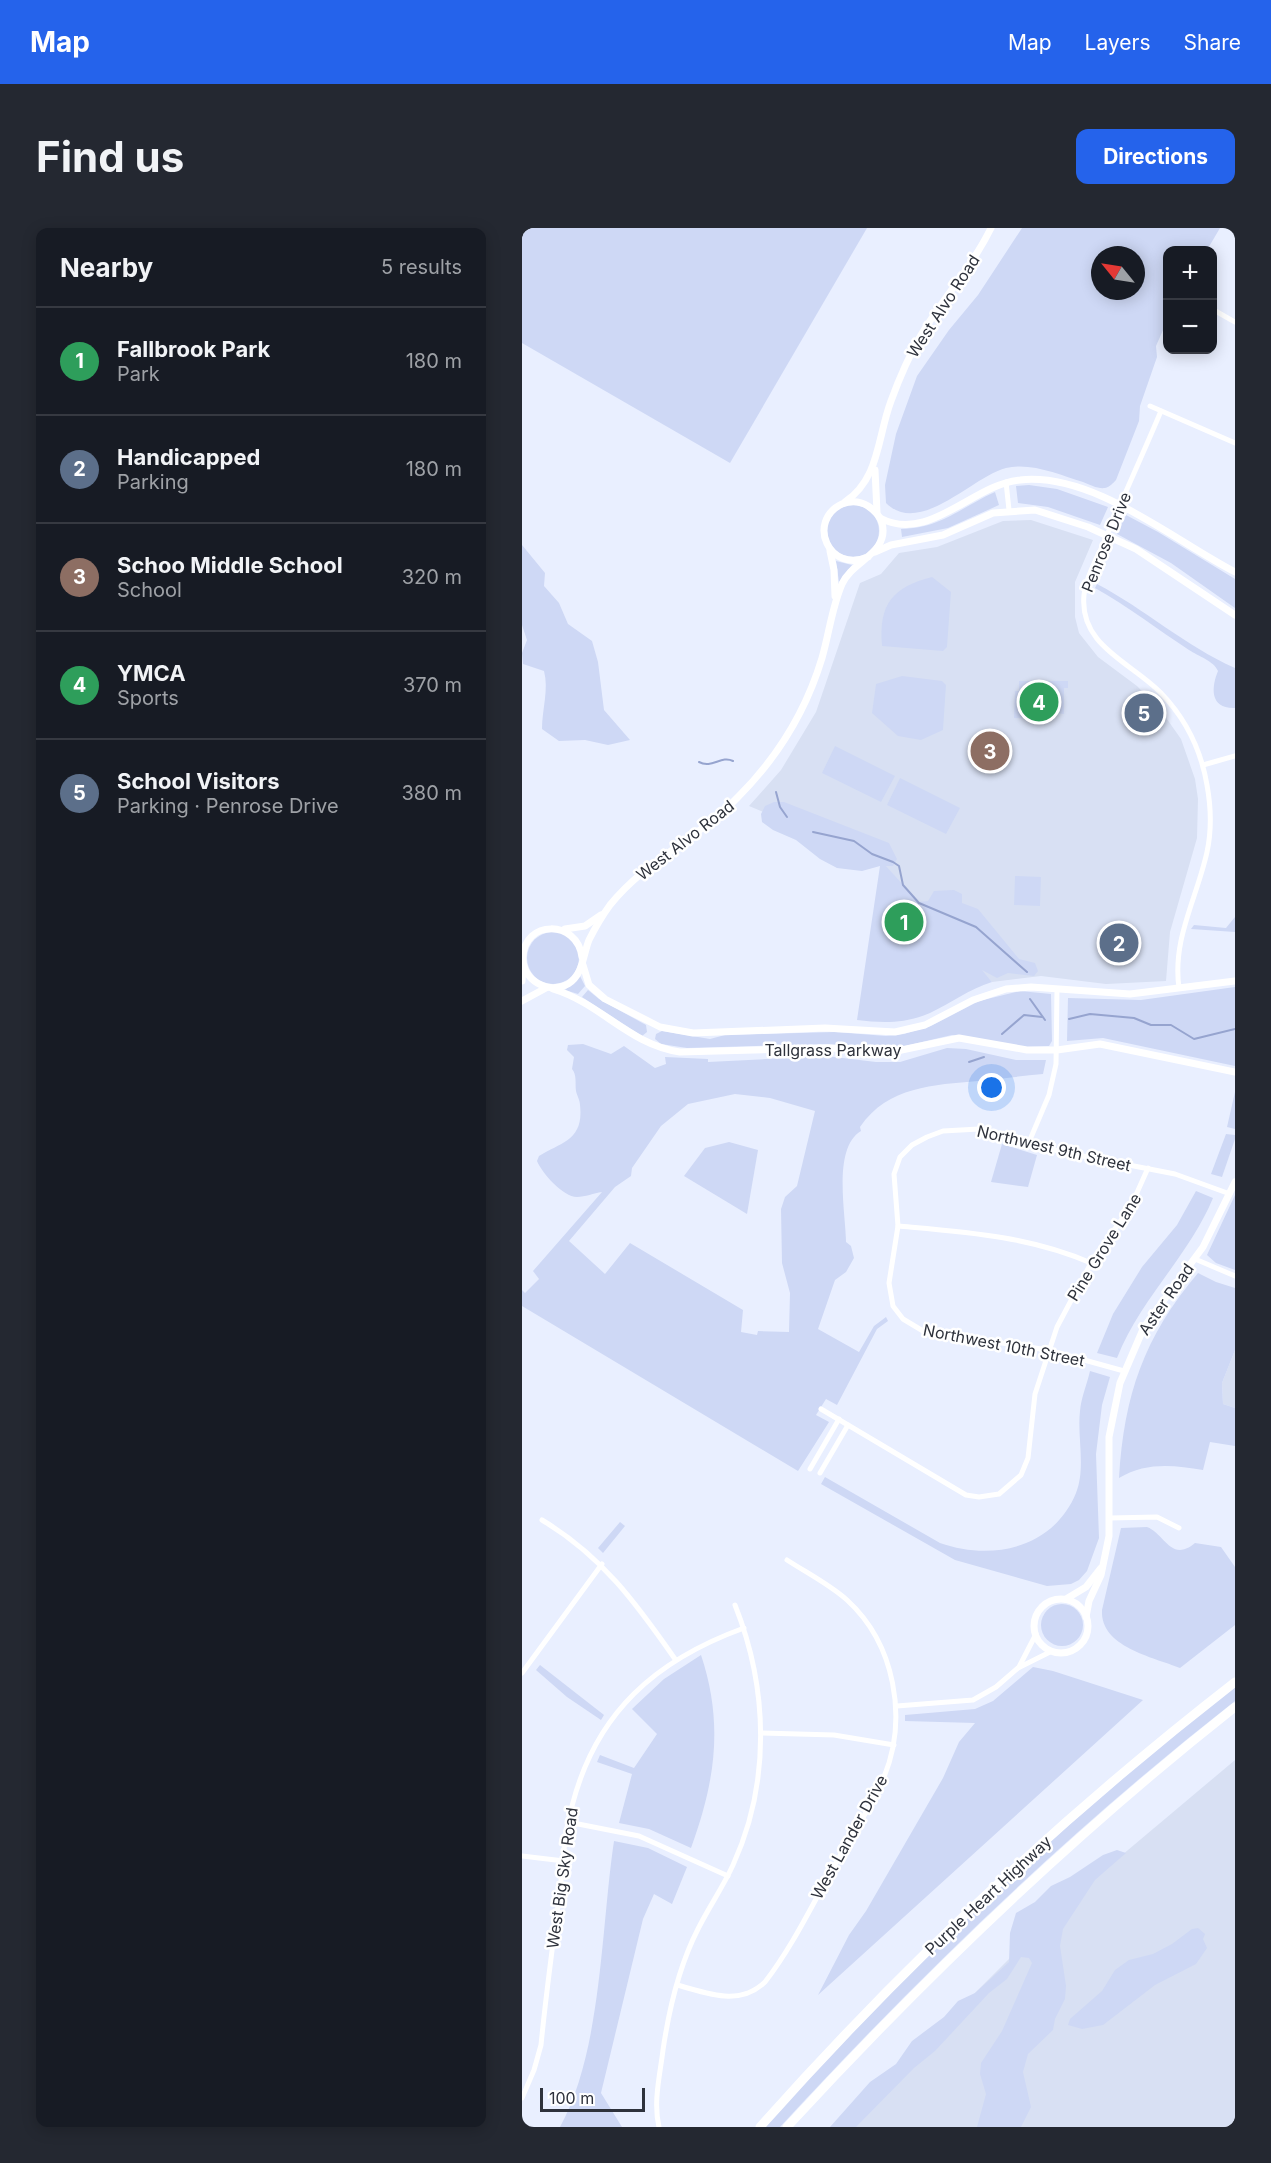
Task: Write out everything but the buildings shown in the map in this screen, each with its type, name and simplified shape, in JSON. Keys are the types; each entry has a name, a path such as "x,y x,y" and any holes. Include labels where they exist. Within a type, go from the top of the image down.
{"main road":[{"name":"Purple Heart Highway","path":"760,2127 846,2034 974,1906 1096,1796 1235,1682"},
{"name":"Purple Heart Highway","path":"787,2127 881,2027 999,1911 1113,1809 1235,1707"}],"street":[{"name":"West Alvo Road","path":"840,505 864,486 876,455 890,403 911,353 969,267 991,228"},
{"path":"1217,312 1235,322"},
{"path":"1150,406 1235,443"},
{"name":"Penrose Drive","path":"1161,411 1085,590 1084,610 1087,623 1101,646 1148,681 1172,706 1194,741 1203,765 1211,811 1210,830 1207,853 1180,942 1179,988"},
{"name":"West Alvo Road","path":"876,455 874,488 879,516"},
{"path":"1235,572 1120,505 1050,481 1030,479 1006,482 939,516 903,524 891,523 864,504 852,502 840,505 830,513 825,524 825,537 830,548 838,557 850,561 871,555 891,545 943,535 986,515 1009,510 1046,513 1107,535 1167,567 1235,615"},
{"path":"1006,482 1009,510"},
{"path":"871,555 882,536 879,516"},
{"name":"West Alvo Road","path":"830,548 835,578 833,610"},
{"name":"West Alvo Road","path":"559,929 585,926 597,920 627,886 657,859 706,825 736,800 773,757 811,689 833,610 847,575 871,555"},
{"path":"1203,765 1235,756"},
{"name":"West Alvo Road","path":"582,958 592,934 609,907"},
{"path":"522,981 524,951 529,939 546,929 559,929 575,939 582,958 579,971 572,981 522,1000"},
{"name":"Tallgrass Parkway","path":"582,958 586,980 599,995 650,1023 685,1032 825,1028 895,1032 925,1025 993,993 1031,987 1130,994 1235,981"},
{"path":"524,964 532,980 549,988"},
{"name":"Tallgrass Parkway","path":"549,988 591,1005 637,1039 680,1052 830,1048 892,1052 959,1038 1028,1050 1057,1050 1100,1044 1235,1072"},
{"path":"1029,1142 1049,1095 1057,1050 1057,988"},
{"name":"Northwest 9th Street","path":"898,1226 894,1174 900,1157 912,1145 943,1131 963,1129 992,1131 1062,1152 1186,1177 1230,1194"},
{"name":"Pine Grove Lane","path":"848,1425 956,1490 979,1497 1004,1492 1017,1481 1026,1467 1035,1394 1047,1350 1068,1304 1091,1263 1131,1206 1148,1168"},
{"name":"Aster Road","path":"1086,1617 1109,1536 1109,1437 1124,1371 1152,1314 1195,1259 1210,1235 1235,1182"},
{"path":"898,1226 990,1234 1058,1250 1091,1263"},
{"name":"Northwest 10th Street","path":"898,1226 889,1283 893,1306 907,1323 923,1331 1047,1350 1124,1371"},
{"path":"1195,1259 1235,1276"},
{"path":"820,1473 848,1425 821,1409"},
{"path":"810,1469 839,1419"},
{"path":"1110,1518 1157,1517 1179,1528"},
{"path":"542,1520 571,1538 602,1564 675,1659"},
{"name":"West Lander Drive","path":"677,1985 733,1998 750,1993 765,1982 875,1796 888,1767 894,1744 897,1706 887,1661 865,1620 834,1589 787,1560"},
{"path":"522,1673 602,1564"},
{"name":"Aster Road","path":"1066,1599 1086,1587 1102,1565"},
{"path":"897,1706 973,1700 996,1687 1018,1668 1052,1651 1068,1652 1080,1645 1087,1632 1086,1617 1079,1605 1066,1599 1058,1599 1044,1605 1035,1618 1039,1641 1052,1651"},
{"path":"660,2127 657,2111 658,2086 677,1985 698,1929 728,1876 752,1810 761,1733 758,1686 744,1628 735,1605"},
{"name":"West Big Sky Road","path":"522,2098 534,2070 541,2045 568,1822 584,1770 608,1726 637,1690 675,1659 706,1642 744,1628"},
{"path":"1018,1668 1036,1634"},
{"path":"761,1733 834,1735 894,1744"},
{"path":"568,1822 639,1836 728,1876"},
{"path":"522,1856 564,1861"}],"shaded area":[{"path":"522,228 867,228 730,463 522,343"},
{"path":"1022,228 1220,228 1209,246 1163,246 1163,330 1156,346 1157,357 1140,406 1139,421 1116,480 1108,487 1100,488 1045,470 1016,467 993,473 930,509 914,513 900,512 886,503 885,485 896,434 917,376 949,330 978,295"},
{"path":"1029,485 1057,489 1108,507 1100,525 1048,507 1018,503 1016,486"},
{"path":"995,492 999,505 948,528 902,537 901,529 915,528 940,521"},
{"path":"853,505 863,507 871,513 877,521 879,531 877,541 871,549 863,555 853,557 843,555 835,549 829,541 827,531 829,521 835,513 843,507"},
{"path":"1126,515 1235,579 1235,608 1171,563 1117,534"},
{"path":"1031,520 1093,540 1075,582 1075,617 1079,633 1098,657 1137,686 1162,712 1181,739 1195,779 1198,799 1197,838 1170,932 1166,981 1106,984 1041,976 992,982 881,861 749,806 781,770 816,712 860,583 881,574 899,553 937,547 1003,521"},
{"path":"522,545 545,573 544,586 559,603 568,624 592,641 598,662 604,710 630,740 608,745 585,740 559,741 542,729 546,692 544,671 523,664 522,653 527,640 522,625"},
{"path":"836,561 852,565 839,582"},
{"path":"932,577 951,592 947,647 943,651 882,646 883,619 891,600 907,586"},
{"path":"1097,584 1199,649 1235,668 1235,708 1221,705 1214,696 1214,684 1218,671 1213,664 1095,588"},
{"path":"902,676 942,681 946,685 943,730 921,740 898,736 872,713 876,684"},
{"path":"1019,681 1068,681 1068,688 1064,688 1064,714 1055,713 1054,720 1014,718 1015,691 1019,691"},
{"path":"1026,685 1051,685 1051,703 1041,702 1040,709 1031,709 1032,692 1026,691"},
{"path":"835,746 895,776 881,802 822,773"},
{"path":"900,778 960,808 946,834 887,805"},
{"path":"774,802 784,802 889,843 897,859 893,866 886,866 919,902 928,901 934,891 954,890 962,894 962,903 978,909 1019,959 1035,963 1038,971 1034,976 1008,973 997,978 982,970 992,982 921,1017 894,1022 857,1020 880,866 862,871 837,868 820,859 796,840 773,830 762,822 761,814 765,806"},
{"path":"1015,876 1041,877 1040,906 1014,905"},
{"path":"1235,917 1235,932 1191,929 1194,925 1226,928"},
{"path":"553,932 563,934 571,940 577,948 579,958 577,968 571,976 563,982 553,984 543,982 535,976 529,968 527,958 529,948 535,940 543,934"},
{"path":"580,976 585,986 578,994 565,990"},
{"path":"1235,987 1235,1066 1103,1038 1067,1041 1068,998 1141,1000"},
{"path":"588,990 599,999 646,1025 647,1032 642,1036 582,997"},
{"path":"1020,991 1051,994 1052,1041 1049,1046 1026,1047 952,1035 896,1048 824,1044 687,1048 661,1044 655,1039 656,1034 662,1031 710,1039 725,1035 835,1032 886,1036 904,1034 931,1026 979,1001"},
{"path":"583,1044 611,1054 624,1046 655,1068 666,1064 665,1057 708,1059 708,1062 826,1056 876,1062 900,1062 947,1048 966,1049 1016,1060 1046,1060 1043,1074 945,1084 898,1095 871,1113 860,1127 861,1131 852,1140 846,1152 843,1199 846,1242 851,1246 854,1258 846,1272 835,1280 818,1329 859,1352 874,1326 886,1317 888,1321 877,1329 837,1405 826,1399 816,1415 829,1422 798,1471 522,1306 522,1290 525,1293 539,1279 533,1271 602,1192 580,1197 571,1196 554,1184 537,1161 539,1156 570,1138 579,1126 580,1101 572,1069 574,1057 567,1050 568,1045","holes":["735,1094 770,1098 815,1111 797,1186 785,1197 781,1209 782,1263 790,1293 789,1332 758,1331 757,1335 741,1332 743,1310 630,1243 605,1274 569,1241 615,1187 631,1176 632,1168 661,1126 688,1104"]},
{"path":"1235,1092 1235,1129 1227,1127"},
{"path":"1226,1134 1235,1135 1235,1139 1222,1177 1211,1174"},
{"path":"729,1142 758,1150 747,1214 684,1176 705,1148"},
{"path":"1002,1144 1037,1155 1028,1187 991,1182"},
{"path":"1196,1191 1213,1198 1191,1239 1138,1316 1117,1358 1097,1353 1113,1314 1142,1267 1177,1225"},
{"path":"1235,1195 1235,1270 1216,1263 1207,1255"},
{"path":"1198,1273 1235,1288 1235,1350 1222,1383 1223,1404 1235,1408 1235,1446 1210,1442 1203,1470 1160,1466 1139,1469 1119,1478 1126,1420 1140,1368 1164,1320"},
{"path":"1235,1350 1235,1408 1223,1404 1222,1383"},
{"path":"1090,1371 1110,1377 1102,1405 1096,1454 1099,1538 1087,1571 1079,1580 1071,1584 1047,1586 955,1560 821,1484 825,1477 940,1543 980,1551 1019,1546 1052,1527 1066,1512 1076,1493 1081,1463 1080,1411"},
{"path":"620,1522 625,1526 603,1553 598,1548"},
{"path":"1147,1527 1174,1549 1187,1548 1195,1543 1221,1547 1235,1567 1235,1625 1180,1668 1130,1649 1110,1633 1104,1623 1102,1610 1121,1528"},
{"path":"1062,1604 1070,1605 1077,1610 1082,1617 1082,1633 1077,1640 1070,1645 1062,1646 1054,1645 1047,1640 1042,1633 1041,1625 1042,1617 1047,1610 1054,1605"},
{"path":"701,1655 713,1705 714,1753 706,1800 691,1848 649,1829 619,1823 632,1774 597,1762 600,1755 634,1768 657,1734 632,1709 664,1679"},
{"path":"540,1665 604,1715 601,1720 567,1697 536,1670"},
{"path":"1033,1667 1053,1671 1143,1700 818,1995 849,1935 866,1911 943,1778 959,1742 975,1723 905,1721 905,1715 975,1709 993,1701"},
{"path":"1235,1687 1235,1701 1115,1800 999,1905 888,2014 780,2127 765,2127 875,2009 990,1896 1110,1789"},
{"path":"1235,1760 1235,2127 850,2127 941,2027 1065,1903"},
{"path":"614,1841 648,1848 687,1867 672,1904 654,1894 643,1919 601,2093 622,2127 560,2127 574,2096 592,2026"},
{"path":"1117,1850 1126,1853 1095,1880 1063,1929 1060,1946 1066,1986 1065,1999 1055,2019 1053,2030 1028,2054 1023,2072 1031,2107 1021,2127 977,2127 986,2094 980,2074 981,2063 1002,2031 1032,1963 1029,1958 1021,1957 1007,1979 989,1993 935,2051 914,2068 856,2127 830,2127 870,2082 896,2064 912,2041 944,2017 958,2001 975,1993 1009,1962 1010,1933 1016,1913 1035,1902 1051,1886 1070,1877 1103,1855"},
{"path":"1198,1928 1205,1934 1203,1939 1207,1948 1196,1964 1155,1985 1103,2025 1082,2029 1068,2025 1070,2019 1102,1991 1115,1970 1129,1960 1153,1954 1172,1944 1192,1929"}],"waterway":[{"path":"699,762 708,764 724,760 733,761"},
{"path":"776,792 780,807 787,817"},
{"path":"813,832 854,841 872,854 893,862 899,866 903,885 919,903 976,927 1027,972"},
{"path":"1030,999 1045,1020"},
{"path":"1069,1019 1090,1014 1134,1018 1151,1025 1171,1025 1194,1039 1235,1029"},
{"path":"1002,1034 1024,1015 1042,1017"},
{"path":"969,1062 984,1057"}],"place":[{"name":"YMCA","path":"1039,702"},
{"name":"School Visitors","path":"1144,713"},
{"name":"Schoo Middle School","path":"990,751"},
{"name":"Fallbrook Park","path":"904,922"},
{"name":"Handicapped","path":"1119,943"}]}
